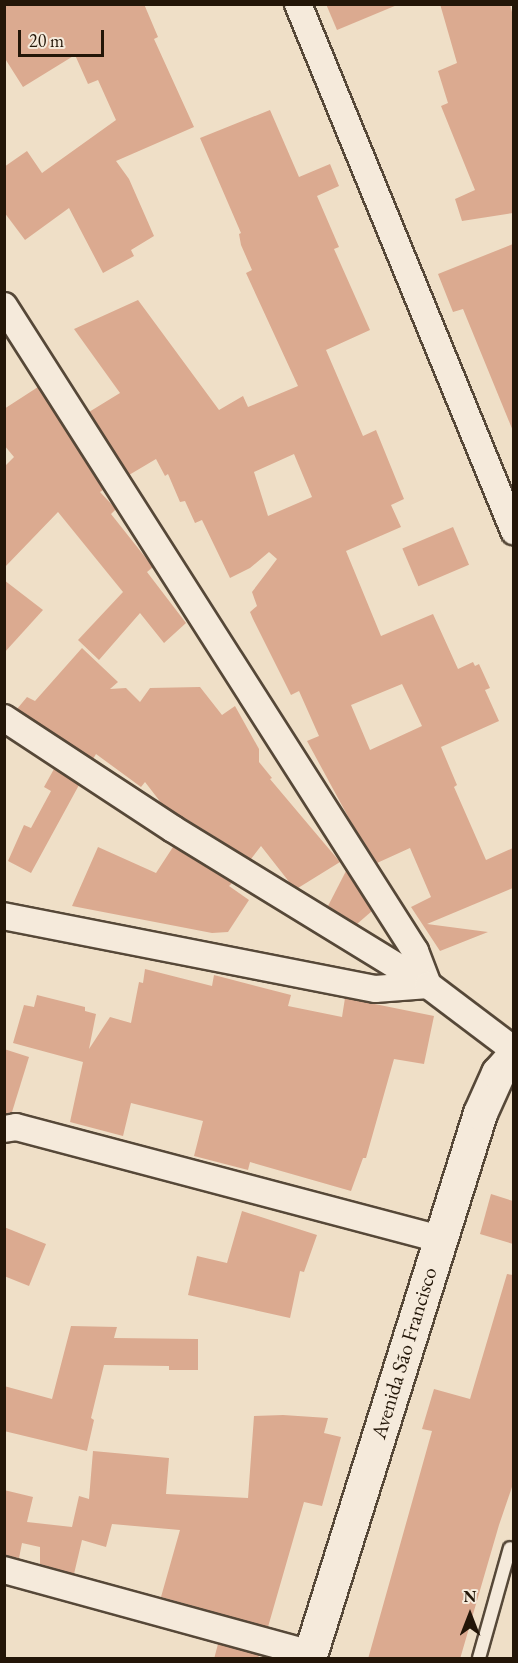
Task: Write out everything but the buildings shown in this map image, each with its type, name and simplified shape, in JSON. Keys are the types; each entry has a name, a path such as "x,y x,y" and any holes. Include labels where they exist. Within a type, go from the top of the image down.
{"street":[{"path":"298,4 513,531"},
{"path":"4,306 415,951 428,985"},
{"path":"4,718 173,829 428,985 513,1050"},
{"path":"4,916 375,989 428,985"},
{"name":"Avenida São Francisco","path":"310,1656 480,1113 498,1073 513,1055"},
{"path":"4,1129 16,1127 440,1239"},
{"path":"4,1570 310,1656"}],"lane":[{"path":"479,1659 510,1548"}]}
